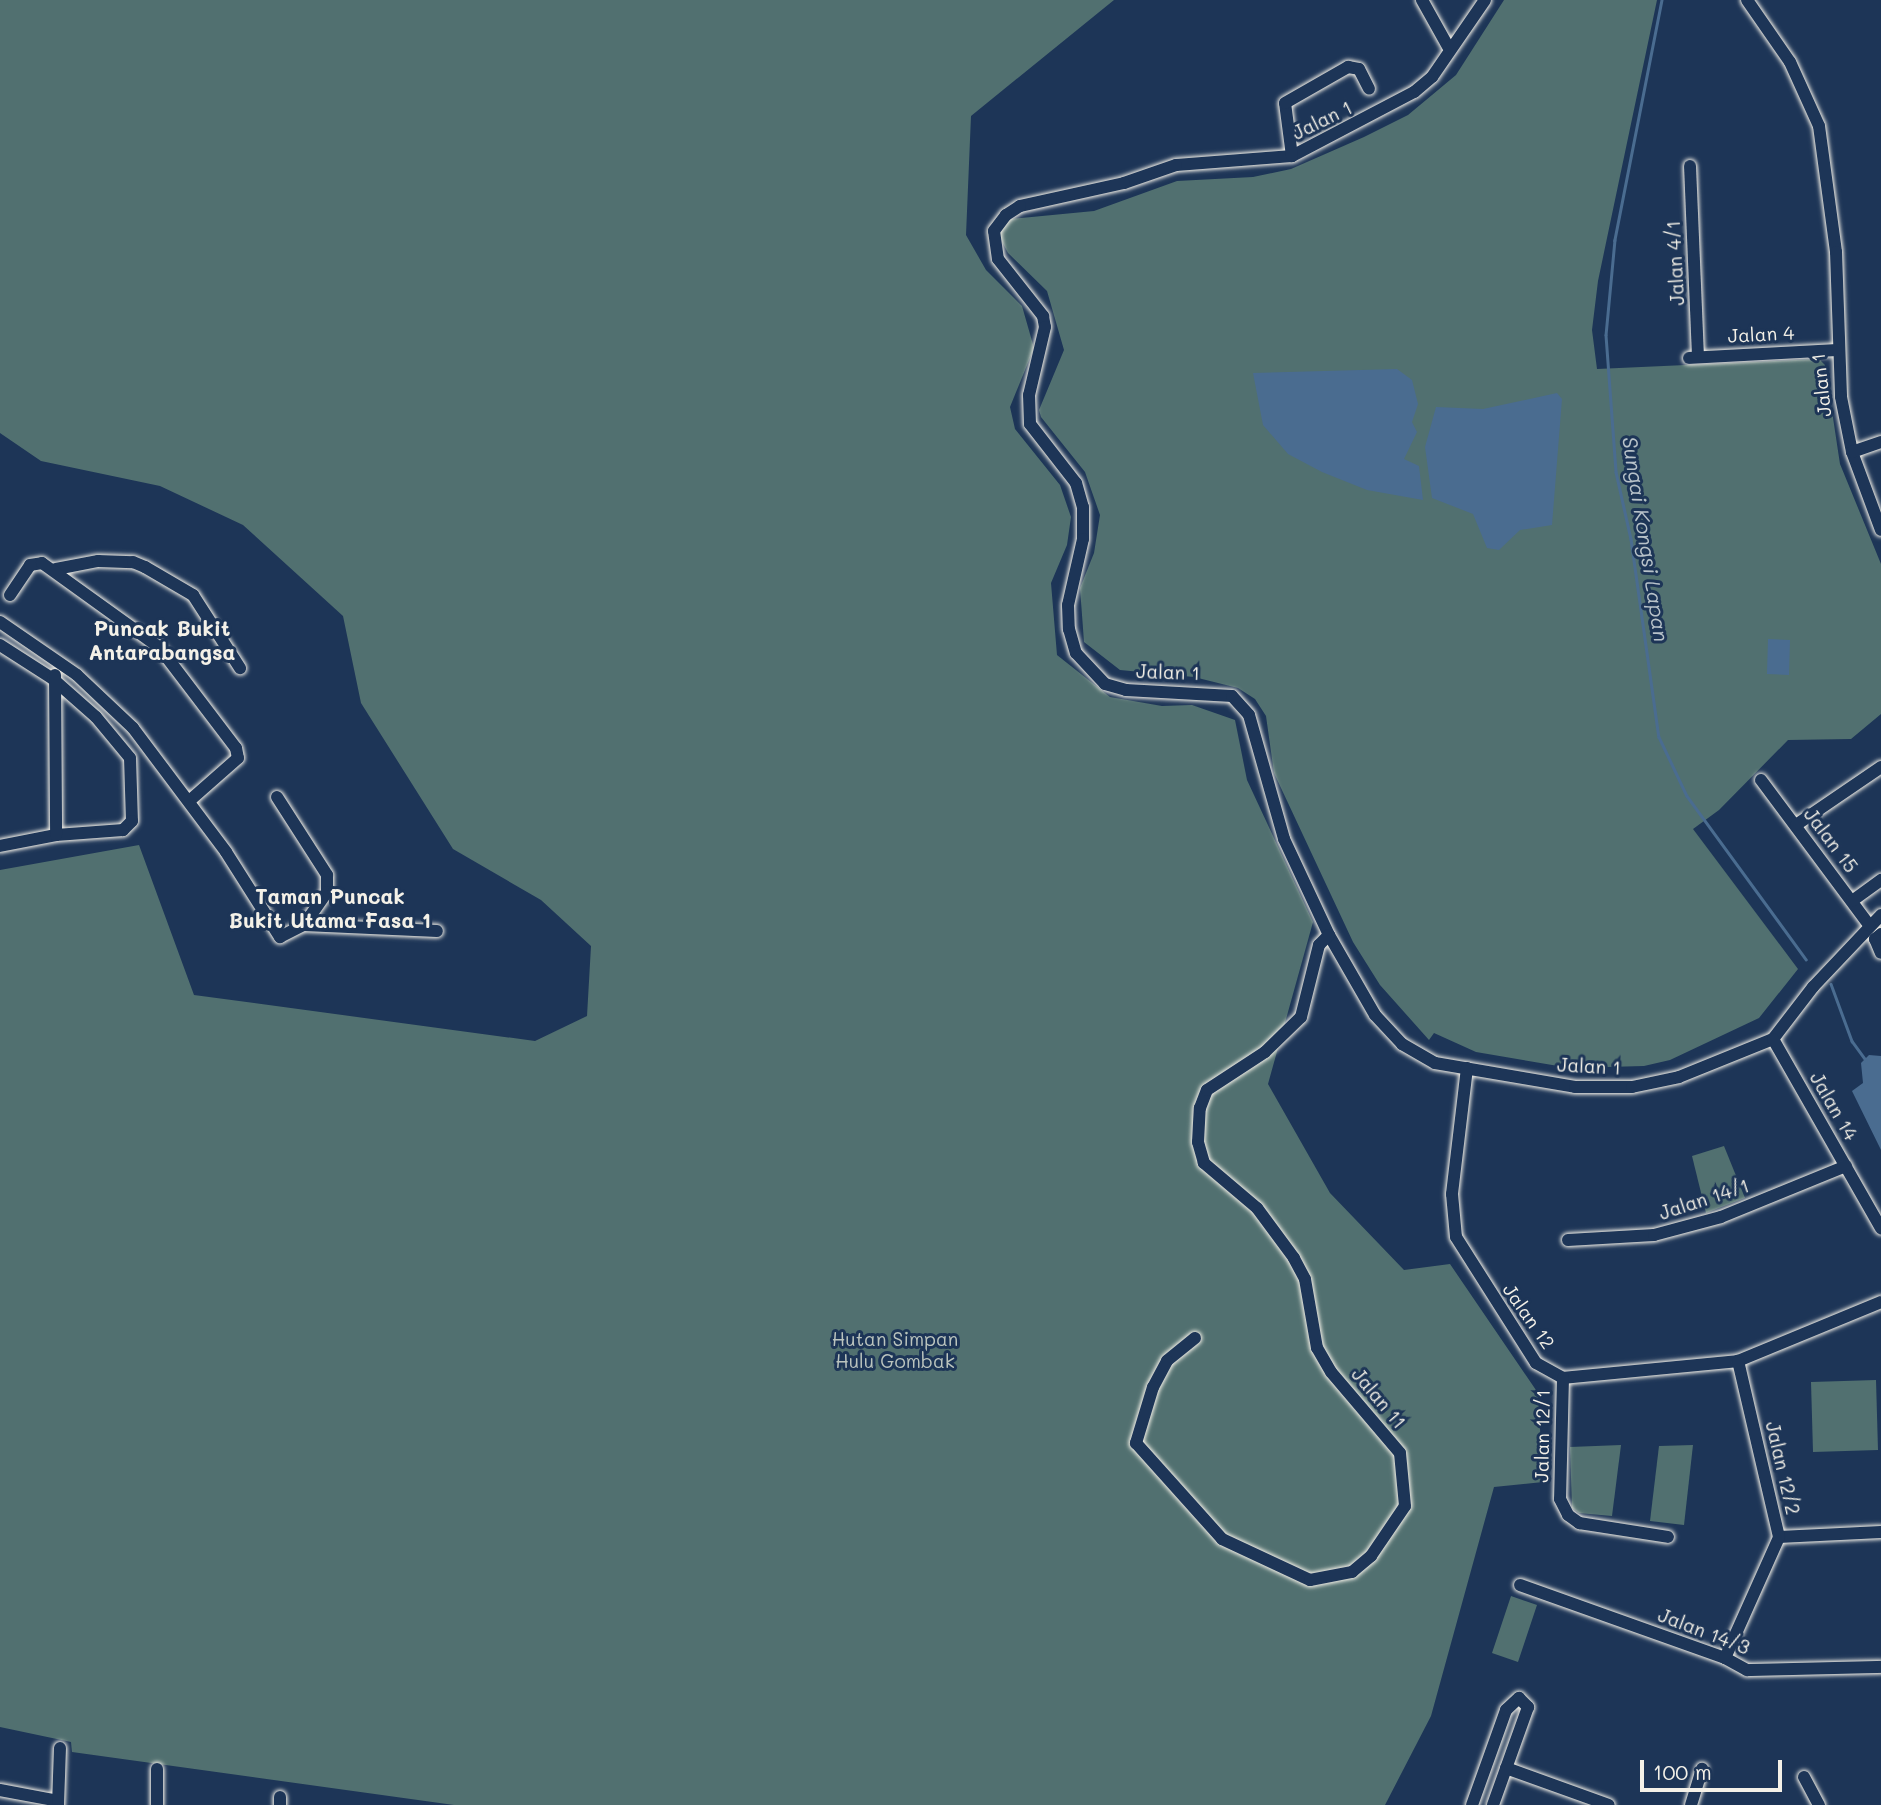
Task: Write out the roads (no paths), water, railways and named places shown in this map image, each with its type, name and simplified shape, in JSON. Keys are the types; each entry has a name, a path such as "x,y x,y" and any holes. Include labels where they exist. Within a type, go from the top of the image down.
{"street":[{"path":"1422,0 1450,50"},
{"name":"Jalan 1","path":"1485,0 1432,77 1414,92 1292,156 1176,165 1124,183 1020,206 1006,215 995,231 993,246 998,259 1043,316 1044,339 1026,410 1030,424 1076,483 1083,507 1083,539 1068,605 1069,629 1076,653 1105,684 1126,690 1232,695 1249,715 1284,839 1329,935 1375,1015 1402,1044 1435,1063 1562,1085 1632,1087 1679,1077 1773,1039 1869,925 1881,915"},
{"name":"Jalan 1","path":"1747,0 1790,62 1819,126 1836,253 1836,349 1852,452 1881,530"},
{"path":"1292,156 1286,103 1348,67 1359,69 1369,89"},
{"name":"Jalan 4/1","path":"1690,166 1694,357"},
{"name":"Jalan 4","path":"1694,357 1836,349"},
{"path":"1852,452 1881,442"},
{"path":"56,569 81,562 133,562 156,573 193,595 240,668"},
{"path":"10,595 30,565 42,563 56,569 159,647 236,748 234,766 189,801"},
{"path":"0,622 61,663 132,728 189,801 279,937 304,925 437,931"},
{"path":"0,645 53,679 96,717 132,765 130,827 56,835 0,846"},
{"path":"56,835 53,679 61,663"},
{"path":"1796,825 1881,767"},
{"name":"Jalan 15","path":"1761,780 1869,925"},
{"path":"277,797 327,876 327,891 304,925"},
{"path":"1852,901 1881,880"},
{"path":"1881,934 1875,939 1881,953"},
{"name":"Jalan 11","path":"1195,1338 1167,1361 1153,1387 1136,1443 1222,1539 1310,1580 1352,1573 1371,1556 1405,1506 1400,1453 1331,1372 1317,1348 1305,1279 1294,1258 1257,1208 1204,1163 1198,1142 1200,1108 1207,1090 1265,1052 1301,1017 1319,945 1329,935"},
{"name":"Jalan 14","path":"1773,1039 1881,1228"},
{"name":"Jalan 12","path":"1467,1068 1452,1194 1456,1237 1536,1363 1563,1378"},
{"name":"Jalan 14/1","path":"1568,1240 1654,1235 1721,1217 1846,1166"},
{"path":"1563,1378 1738,1361 1881,1302"},
{"name":"Jalan 12/2","path":"1725,1658 1779,1536 1738,1361"},
{"name":"Jalan 12/1","path":"1563,1378 1560,1499 1568,1515 1579,1523 1668,1537"},
{"path":"1779,1536 1881,1532"},
{"name":"Jalan 14/3","path":"1520,1585 1725,1658 1747,1670 1764,1672 1881,1667"},
{"path":"1472,1805 1506,1710 1520,1699 1528,1707 1493,1805"},
{"path":"0,1790 58,1803 60,1748"},
{"path":"1506,1768 1609,1805"},
{"path":"157,1805 158,1769"},
{"path":"1690,1805 1702,1769"},
{"path":"1804,1777 1819,1805"}],"water":[{"path":"1397,369 1412,380 1418,404 1412,422 1417,432 1404,459 1419,466 1423,500 1367,490 1322,472 1288,454 1263,425 1253,373"},
{"path":"1557,393 1562,399 1552,525 1520,530 1499,550 1487,548 1473,514 1432,498 1425,447 1436,407 1483,409"},
{"path":"1768,639 1790,640 1789,675 1767,674"},
{"path":"1869,1055 1881,1056 1881,1150 1852,1091 1863,1083 1861,1063"}],"waterway":[{"name":"Sungai Kongsi Lapan","path":"1662,0 1615,240 1606,335 1616,472 1631,539 1659,737 1687,796 1806,959"},
{"name":"Sungai Kongsi Lapan","path":"1831,984 1852,1041 1866,1060"}],"district":[{"name":"Puncak Bukit Antarabangsa","path":"162,640"},
{"name":"Taman Puncak Bukit Utama Fasa 1","path":"330,908"}],"park label":[{"name":"Hutan Simpan Hulu Gombak","path":"895,1350"}]}
